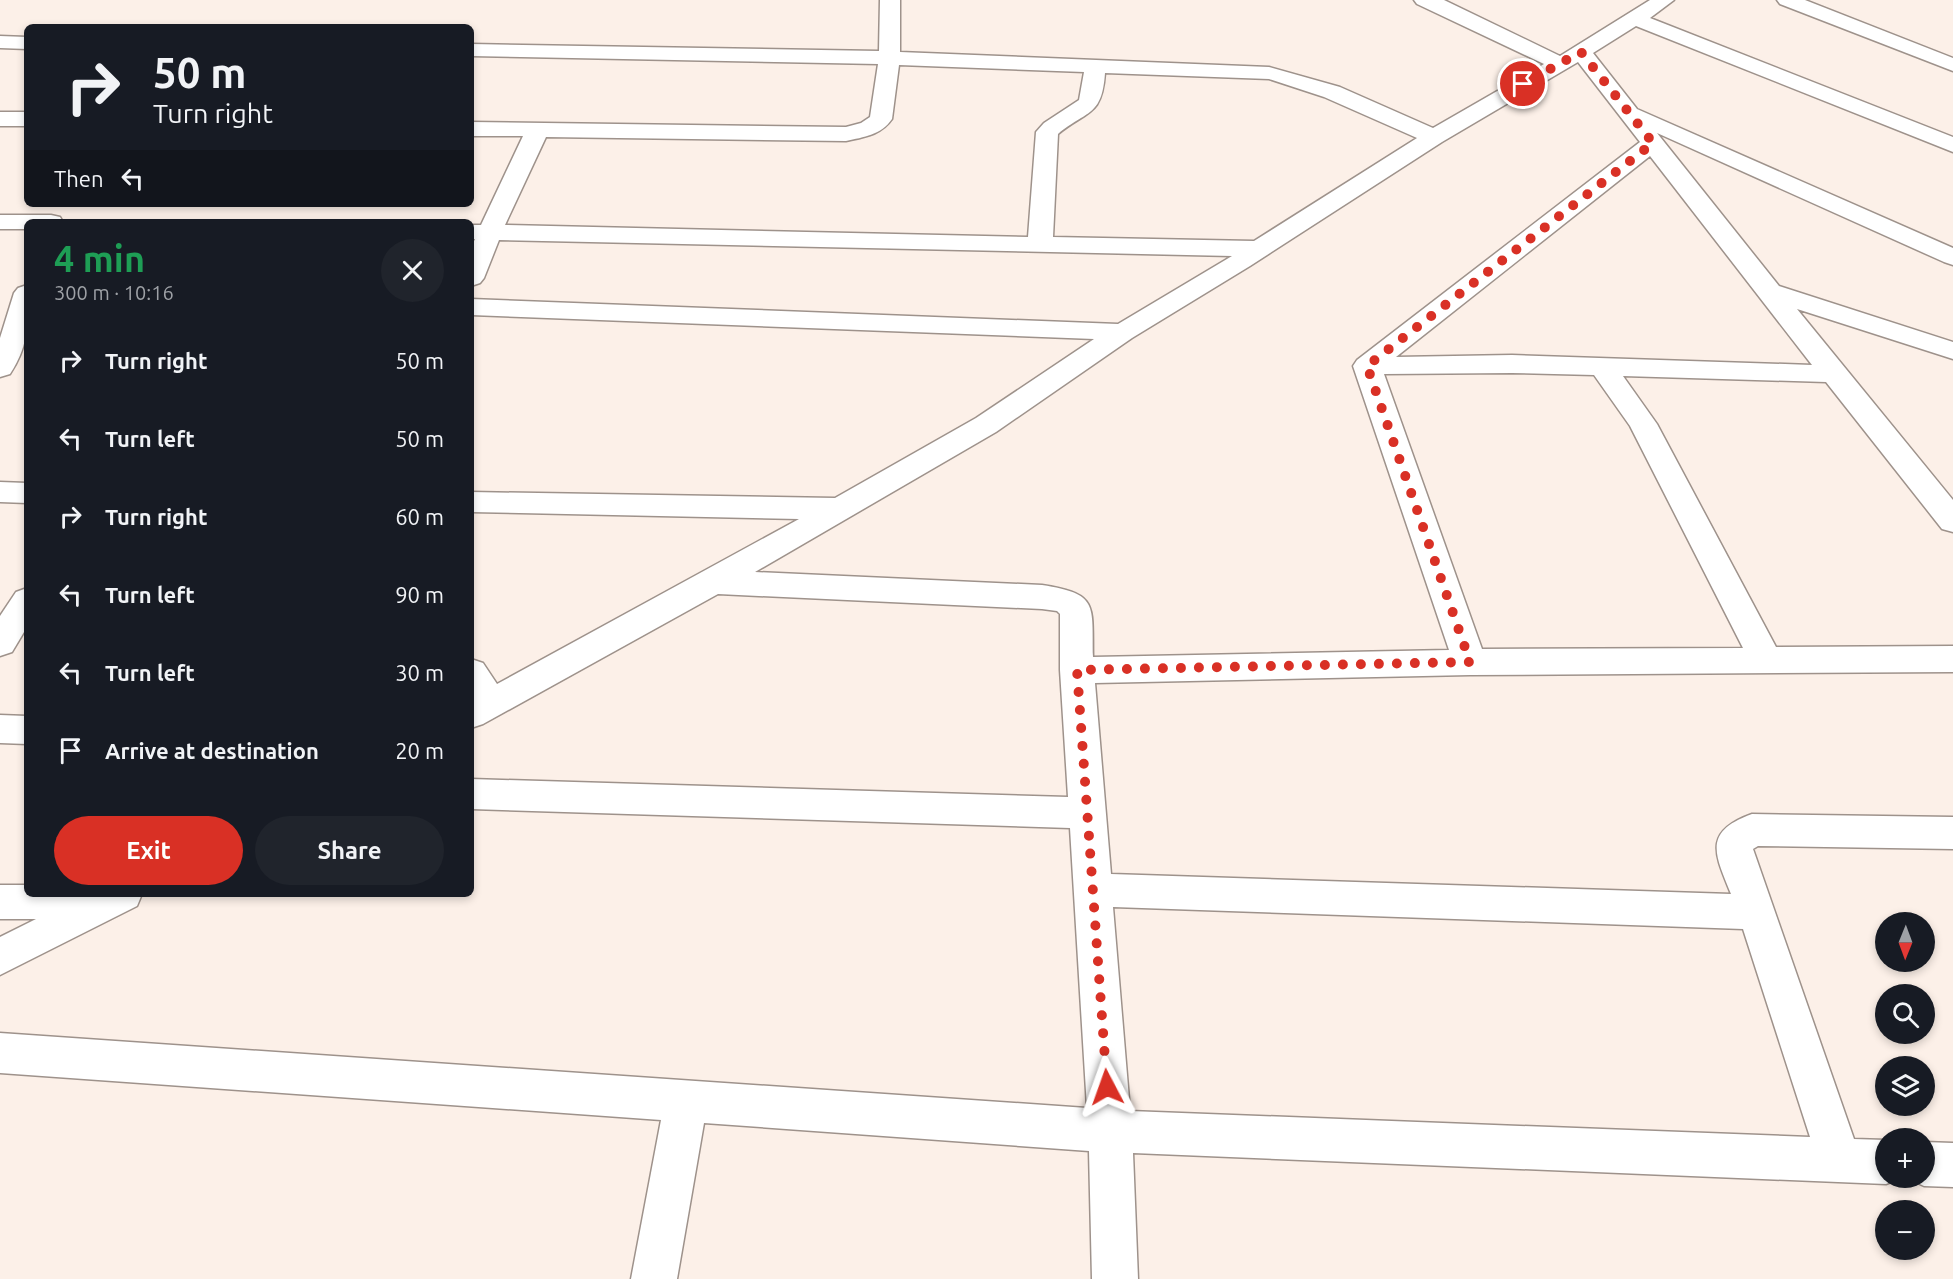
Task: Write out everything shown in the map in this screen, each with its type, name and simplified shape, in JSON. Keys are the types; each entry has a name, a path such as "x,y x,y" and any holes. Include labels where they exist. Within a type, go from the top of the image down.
{"street":[{"path":"474,129 846,134 864,131 875,126 880,119 889,58 890,0"},
{"path":"1424,0 1569,57 1625,111 1653,143 1834,374 1949,513"},
{"path":"474,683 481,708 713,582 986,424 1123,332 1260,249 1434,137 1635,19 1660,0"},
{"path":"1787,0 1953,65"},
{"path":"1635,19 1953,145"},
{"path":"0,42 24,43"},
{"path":"474,50 889,58 1269,73 1295,78 1434,137"},
{"path":"1040,243 1047,132 1053,125 1083,108 1090,100 1095,66"},
{"path":"1625,111 1953,257"},
{"path":"0,119 24,119"},
{"path":"474,263 480,232 537,130"},
{"path":"1367,366 1653,143"},
{"path":"0,222 24,222"},
{"path":"480,232 1260,249"},
{"path":"1771,292 1953,351"},
{"path":"9,357 24,304"},
{"path":"474,307 1123,332"},
{"path":"1367,366 1512,364 1834,374"},
{"path":"1367,366 1470,662"},
{"path":"1602,367 1643,424 1766,660"},
{"path":"0,492 24,493"},
{"path":"474,502 837,509"},
{"path":"713,582 1042,597 1067,601 1076,610 1077,670 1110,1131 1115,1279"},
{"path":"0,643 24,605"},
{"path":"1077,670 1470,662 1953,659"},
{"path":"0,729 24,730"},
{"path":"474,794 1089,813"},
{"path":"1839,1160 1734,849 1734,842 1752,830 1950,838"},
{"path":"1093,890 1756,912"},
{"path":"0,902 113,899"},
{"path":"0,957 113,899"},
{"path":"0,1053 1110,1131 1875,1162"},
{"path":"654,1279 686,1101"},
{"path":"1935,1164 1953,1165"}],"route":[{"path":"1107,1087 1077,670 1470,662 1367,366 1653,143 1625,111 1581,52 1523,84"}]}
